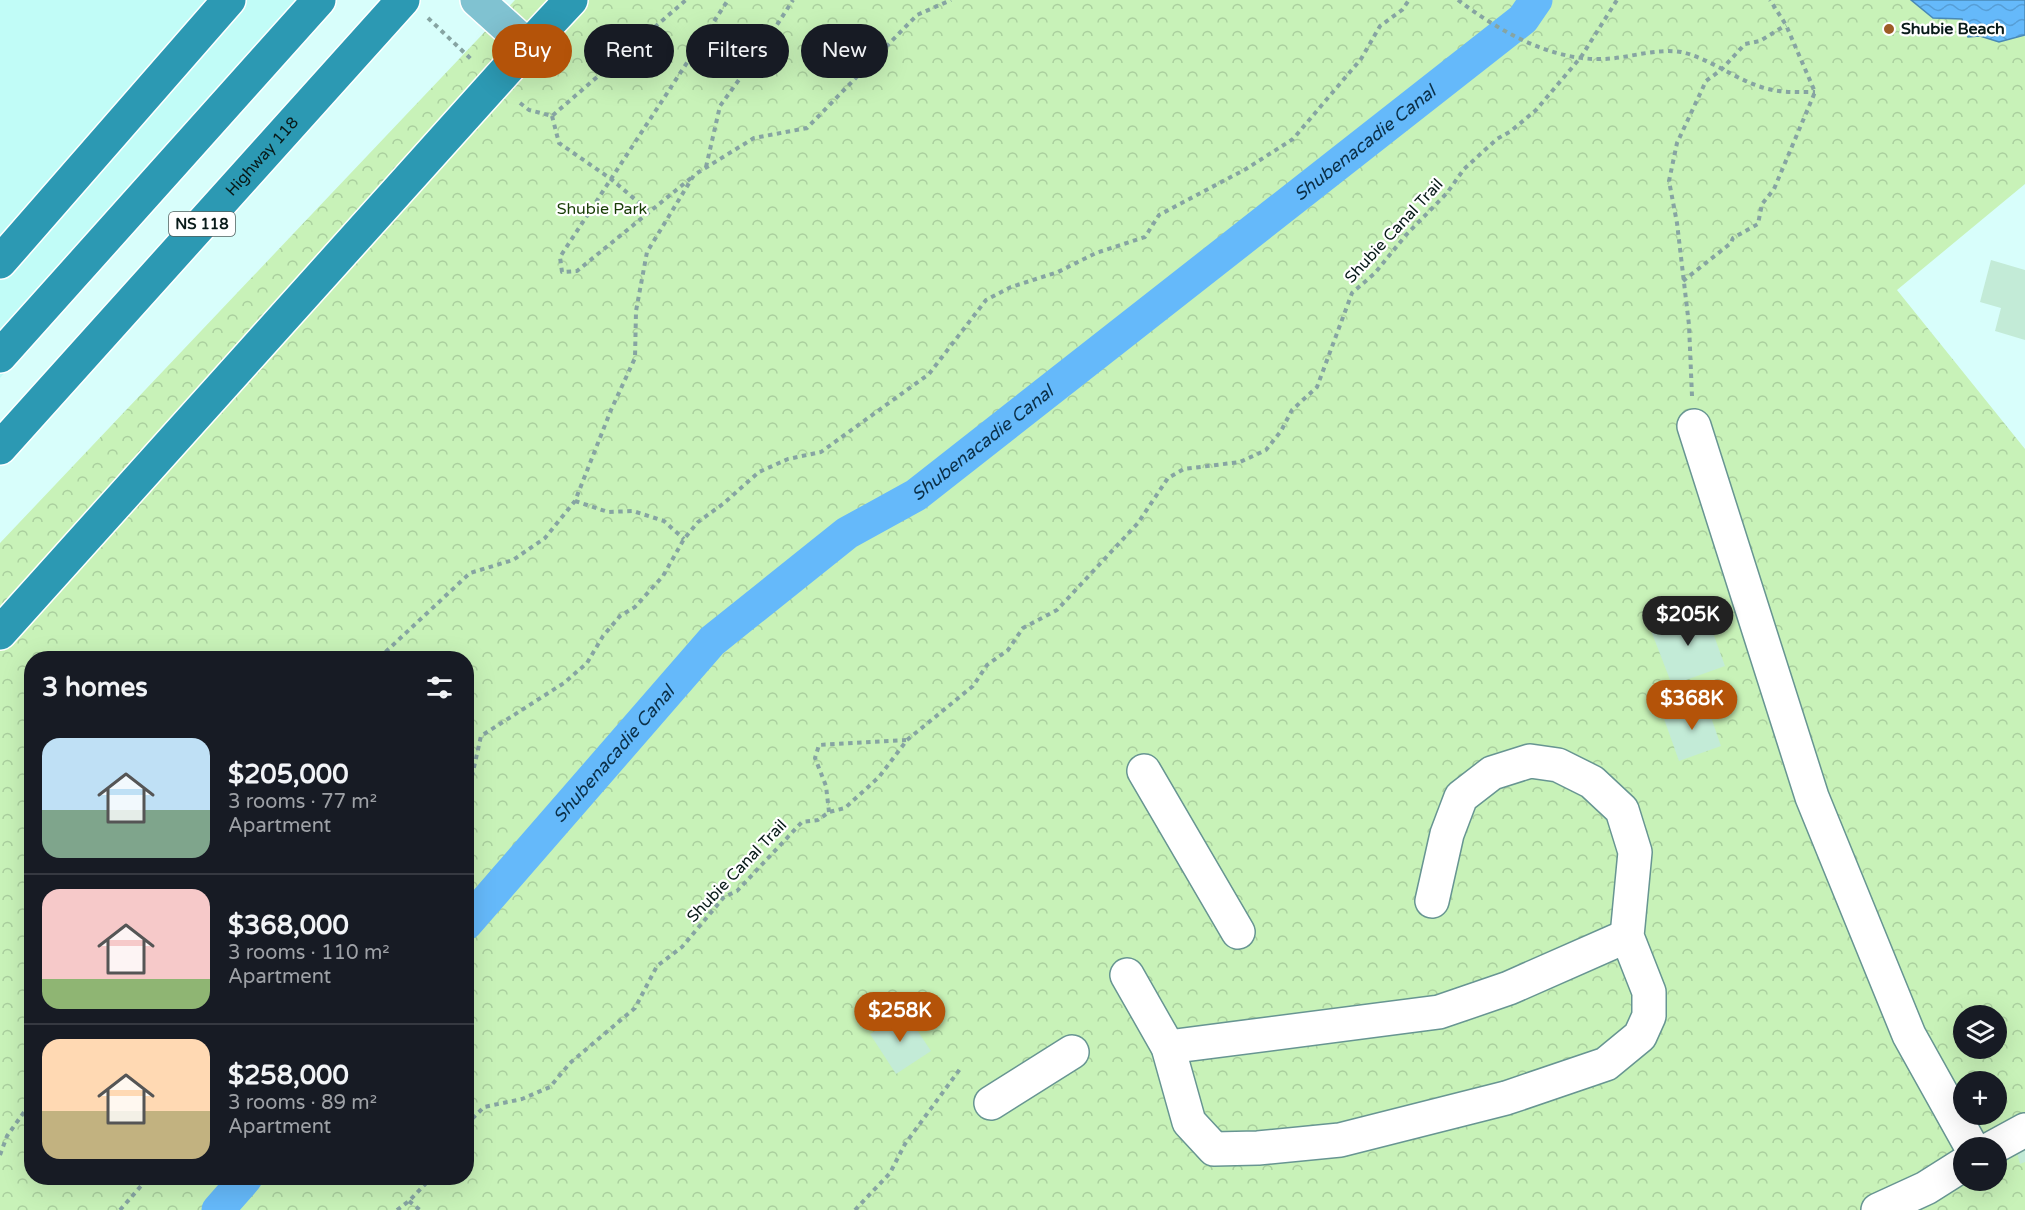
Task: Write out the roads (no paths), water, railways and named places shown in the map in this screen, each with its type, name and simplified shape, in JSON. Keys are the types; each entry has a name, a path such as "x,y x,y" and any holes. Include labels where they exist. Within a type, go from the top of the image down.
{"highway":[{"path":"0,262 229,0"},
{"path":"0,356 319,0"},
{"path":"549,24 571,0"},
{"name":"Highway 118","path":"0,448 414,8"},
{"path":"0,633 499,78"}],"main road":[{"path":"481,4 503,24"}],"street":[{"path":"1694,426 1812,797 1909,1035 1966,1137"},
{"path":"1127,975 1168,1047 1189,1122 1214,1149 1258,1148 1340,1140 1506,1098 1606,1064 1640,1036 1649,1016 1649,992 1627,936 1635,852 1622,810 1592,782 1558,765 1530,761 1492,773 1461,797 1447,834 1432,901"},
{"path":"1144,771 1238,932"},
{"path":"1168,1047 1439,1012 1509,988 1627,936"},
{"path":"991,1103 1072,1052"},
{"path":"2007,1140 2025,1130"},
{"path":"1878,1210 1926,1188 1953,1171"}],"water":[{"path":"1911,0 2025,0 2025,35 1999,42 1980,36 1968,37 1962,19 1933,18"}],"waterway":[{"name":"Shubenacadie Canal","path":"474,915 712,641 847,533 916,495 1523,19 1536,0"},
{"name":"Shubenacadie Canal","path":"218,1210 240,1185"}],"place":[{"name":"Shubie Beach","path":"1889,29"}],"park label":[{"name":"Shubie Park","path":"602,209"}]}
